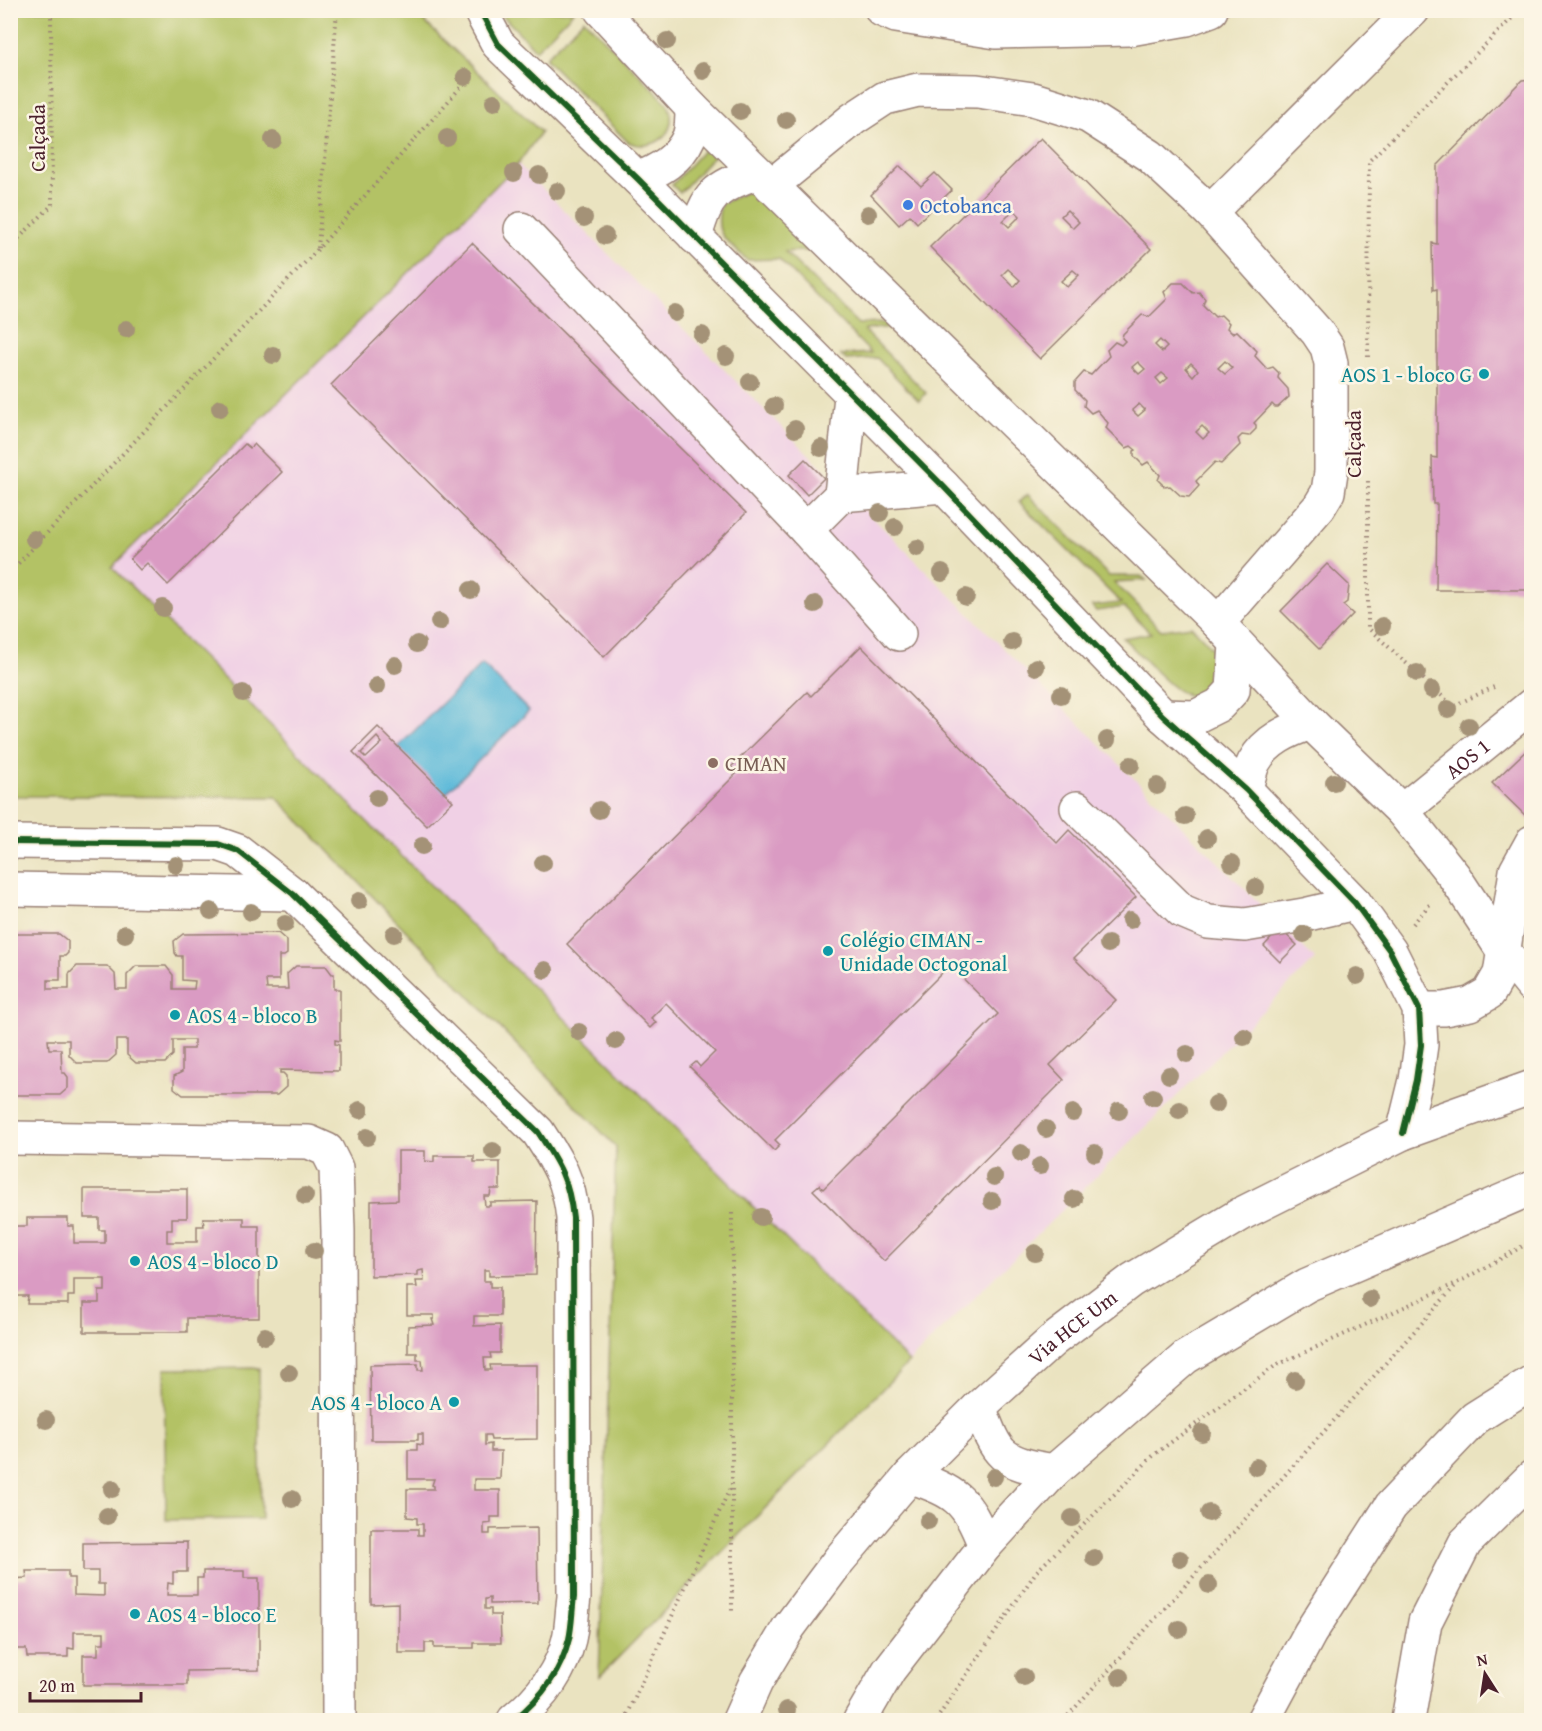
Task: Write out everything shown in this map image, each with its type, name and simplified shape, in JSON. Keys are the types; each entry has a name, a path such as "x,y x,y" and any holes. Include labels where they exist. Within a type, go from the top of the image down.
{"street":[{"path":"602,10 693,108 1227,633 1311,723 1402,811 1454,876 1502,949 1532,986"},
{"path":"882,10 896,16 996,32 1128,20 1187,19 1211,10"},
{"path":"1210,212 1413,10"},
{"path":"485,24 851,396 943,486 1163,716 1246,790 1354,903 1390,951 1419,1009 1421,1046 1416,1080 1403,1133"},
{"path":"695,237 703,209 714,193 730,182 764,179 885,98 918,90 977,91 1033,99 1088,116 1150,156 1210,212 1327,346 1331,363 1331,472 1328,492 1319,507 1227,633 1233,690 1219,705 1195,717 1163,716"},
{"path":"638,179 661,169 677,156 690,136 693,108"},
{"path":"520,229 806,530 899,634"},
{"path":"806,530 841,495 851,396"},
{"path":"841,495 943,486"},
{"name":"AOS 1","path":"1402,811 1532,705"},
{"path":"1246,790 1254,762 1269,744 1289,730 1311,723"},
{"path":"1077,808 1182,911 1208,922 1245,925 1304,915 1354,903"},
{"path":"10,842 218,844 238,851 293,894 538,1132 559,1164 570,1193 573,1218 574,1597 569,1639 558,1672 531,1707 514,1720"},
{"path":"1419,1009 1444,1009 1470,1004 1490,993 1500,974 1502,949 1516,872 1532,842"},
{"path":"10,889 293,894"},
{"name":"Via HCE Um","path":"739,1720 756,1682 789,1627 839,1560 910,1476 1052,1341 1132,1280 1243,1214 1403,1133 1532,1087"},
{"path":"10,1138 309,1142 327,1150 336,1168 338,1231 339,1720"},
{"path":"860,1720 889,1670 985,1546 1054,1471 1186,1357 1307,1285 1532,1188"},
{"path":"1263,1720 1310,1633 1391,1506 1475,1418 1532,1382"},
{"path":"980,1407 992,1440 1003,1455 1023,1466 1054,1471"},
{"path":"910,1476 939,1487 960,1500 974,1517 985,1546"},
{"path":"1408,1720 1425,1622 1465,1543 1532,1477"}],"path":[{"path":"318,249 337,10"},
{"path":"1368,365 1369,161 1520,10"},
{"path":"10,572 318,249 485,24"},
{"path":"732,1213 732,1612"},
{"path":"936,1720 1036,1572 1155,1454 1275,1366 1459,1282 1532,1241"},
{"path":"1064,1720 1459,1282"},
{"path":"625,1720 732,1484"}],"shaded area":[{"name":"CIMAN","path":"518,164 1315,959 909,1362 112,567"}],"green space":[{"path":"11,10 413,11 541,132 518,164 112,567 909,1362 599,1677 616,1147 276,797 11,796"},
{"path":"498,11 574,11 536,50"},
{"path":"584,19 667,103 671,113 671,122 663,137 656,142 638,145 628,142 545,58"},
{"path":"709,144 717,152 680,193 672,185"},
{"path":"748,191 761,196 814,250 785,252 858,324 888,323 892,327 864,330 926,393 919,401 877,358 846,360 841,355 871,353 779,259 747,260 727,241 719,224 721,204"},
{"path":"1027,494 1109,576 1141,576 1146,580 1114,582 1161,630 1191,626 1211,648 1221,665 1222,674 1212,690 1195,696 1179,691 1162,678 1123,638 1151,633 1124,607 1096,611 1092,606 1121,603 1019,502"},
{"path":"259,1368 261,1519 166,1520 164,1369"}],"water":[{"path":"482,664 529,711 444,795 397,748"}],"building":[{"name":"AOS 1 - bloco G","path":"1532,79 1532,590 1436,590 1437,504 1433,504 1432,457 1437,458 1437,289 1433,290 1432,243 1437,244 1437,166 1522,80"},
{"path":"1041,138 1151,249 1040,359 930,247","holes":["1014,210 1020,216 1009,227 1003,221","1067,210 1079,222 1073,228 1061,216","1008,269 1020,280 1014,287 1002,275","1073,270 1079,275 1067,287 1061,281"]},
{"name":"Octobanca","path":"900,166 921,186 935,173 952,190 917,223 910,215 899,225 871,195"},
{"path":"472,243 746,513 604,657 331,385"},
{"path":"1173,283 1183,283 1193,293 1199,292 1205,299 1203,305 1215,317 1221,315 1229,323 1227,328 1232,333 1237,331 1257,351 1255,356 1267,369 1273,367 1279,373 1278,378 1288,389 1289,397 1278,407 1272,404 1254,423 1256,429 1249,436 1242,435 1238,439 1240,445 1221,464 1215,462 1196,481 1199,486 1189,497 1181,496 1170,486 1165,487 1158,480 1160,475 1148,462 1143,465 1134,456 1136,450 1131,446 1126,448 1106,428 1108,423 1097,410 1091,413 1084,406 1085,400 1075,390 1075,382 1084,372 1091,375 1109,356 1107,350 1115,342 1121,345 1125,341 1122,338 1123,334 1142,315 1149,317 1167,299 1164,292","holes":["1160,340 1167,347 1162,352 1155,345","1225,361 1232,368 1225,374 1218,368","1138,362 1145,369 1139,374 1132,367","1191,363 1198,370 1193,376 1186,368","1162,373 1168,378 1161,384 1156,378","1139,404 1145,410 1138,416 1132,410","1202,426 1209,433 1203,439 1196,432"]},
{"path":"245,444 250,448 254,444 282,472 168,585 147,563 140,570 130,559"},
{"path":"805,459 824,478 807,495 789,475"},
{"path":"1327,564 1349,585 1347,602 1343,605 1353,614 1319,649 1281,611"},
{"name":"Colégio CIMAN - Unidade Octogonal","path":"861,646 1057,843 1069,830 1136,897 1074,958 1116,1000 1050,1065 1064,1080 884,1261 813,1190 819,1185 823,1189 998,1014 950,965 775,1140 780,1145 774,1151 690,1067 696,1062 700,1067 715,1052 666,1003 651,1018 656,1022 650,1028 567,944 737,773 731,767 807,692 811,696"},
{"path":"378,727 453,801 427,826 353,752","holes":["377,737 382,743 366,758 361,753"]},
{"path":"1532,745 1532,822 1492,783"},
{"path":"1280,929 1297,945 1280,962 1264,946"},
{"name":"AOS 4 - bloco B","path":"278,933 287,941 287,954 279,956 279,980 266,980 267,989 288,989 287,974 296,966 326,966 334,974 334,989 340,989 340,1041 335,1040 335,1044 339,1045 339,1071 280,1070 280,1073 286,1076 286,1087 277,1095 183,1095 174,1088 174,1076 182,1072 182,1049 194,1049 194,1040 173,1040 173,1055 165,1063 136,1063 127,1055 127,1040 116,1040 116,1055 107,1063 77,1063 69,1055 69,1040 48,1040 49,1049 61,1049 62,1073 68,1077 68,1088 60,1095 10,1095 10,934 59,934 68,941 68,953 60,956 60,980 48,980 48,989 69,989 69,974 77,966 107,966 115,974 116,989 127,989 127,975 136,966 166,966 173,975 173,989 194,989 195,981 182,980 182,956 177,956 175,953 174,941 183,934"},
{"name":"AOS 4 - bloco A","path":"398,1151 425,1151 425,1161 434,1162 434,1156 474,1156 474,1162 500,1162 500,1189 491,1189 490,1196 484,1196 485,1206 490,1206 490,1202 537,1201 536,1275 489,1276 489,1270 484,1270 484,1281 490,1281 490,1287 500,1287 500,1316 474,1316 474,1326 500,1325 500,1353 490,1353 491,1358 484,1358 485,1370 491,1370 490,1365 537,1365 537,1439 491,1440 490,1435 485,1435 485,1445 491,1444 491,1451 501,1451 500,1479 474,1479 474,1490 500,1490 500,1517 491,1517 491,1523 484,1524 484,1534 490,1534 490,1529 537,1528 538,1603 490,1604 490,1598 485,1599 485,1609 491,1609 491,1615 500,1615 501,1643 474,1643 474,1648 434,1648 434,1643 425,1643 425,1653 398,1653 398,1603 371,1604 371,1529 418,1529 418,1535 423,1535 423,1524 417,1524 417,1518 407,1517 407,1489 434,1489 432,1485 434,1479 408,1479 408,1450 417,1450 417,1444 423,1445 423,1434 418,1434 418,1440 371,1440 370,1365 418,1364 418,1370 423,1370 422,1360 417,1360 417,1353 408,1353 408,1326 434,1325 432,1319 434,1315 407,1315 407,1287 417,1287 416,1281 424,1281 423,1270 418,1271 418,1275 371,1276 371,1201 398,1200"},
{"name":"AOS 4 - bloco D","path":"84,1189 187,1189 187,1218 172,1218 172,1230 167,1230 167,1242 197,1242 197,1226 204,1226 203,1218 244,1218 244,1226 259,1226 259,1318 187,1318 187,1332 84,1332 84,1303 99,1303 99,1291 105,1291 105,1279 74,1279 74,1296 68,1296 68,1304 27,1304 28,1296 10,1296 10,1226 27,1226 27,1218 68,1218 68,1226 74,1226 74,1243 105,1243 105,1230 99,1230 99,1218 84,1218"},
{"name":"AOS 4 - bloco E","path":"187,1542 187,1572 173,1572 173,1584 168,1583 167,1595 197,1595 197,1578 203,1578 203,1571 244,1571 244,1578 259,1578 259,1670 187,1671 187,1685 83,1685 83,1655 98,1655 98,1643 104,1643 104,1632 74,1632 74,1649 68,1648 68,1657 27,1657 26,1649 10,1649 10,1579 27,1578 26,1571 68,1571 68,1578 74,1578 74,1595 104,1596 104,1584 98,1584 98,1571 83,1571 83,1543"}],"cycle path":[{"path":"482,10 498,44 638,179 943,486 1163,716 1246,790 1355,903 1390,951 1419,1009 1421,1045 1416,1080 1403,1133"},
{"path":"10,842 218,844 238,851 293,894 538,1132 552,1154 566,1183 573,1218 574,1597 571,1629 561,1663 541,1694 514,1720"}],"place":[{"name":"Octobanca","path":"908,205"},
{"name":"AOS 1 - bloco G","path":"1484,374"},
{"name":"CIMAN","path":"713,763"},
{"name":"Colégio CIMAN - Unidade Octogonal","path":"828,951"},
{"name":"AOS 4 - bloco B","path":"175,1015"},
{"name":"AOS 4 - bloco D","path":"135,1261"},
{"name":"AOS 4 - bloco A","path":"454,1402"},
{"name":"AOS 4 - bloco E","path":"135,1614"}]}
